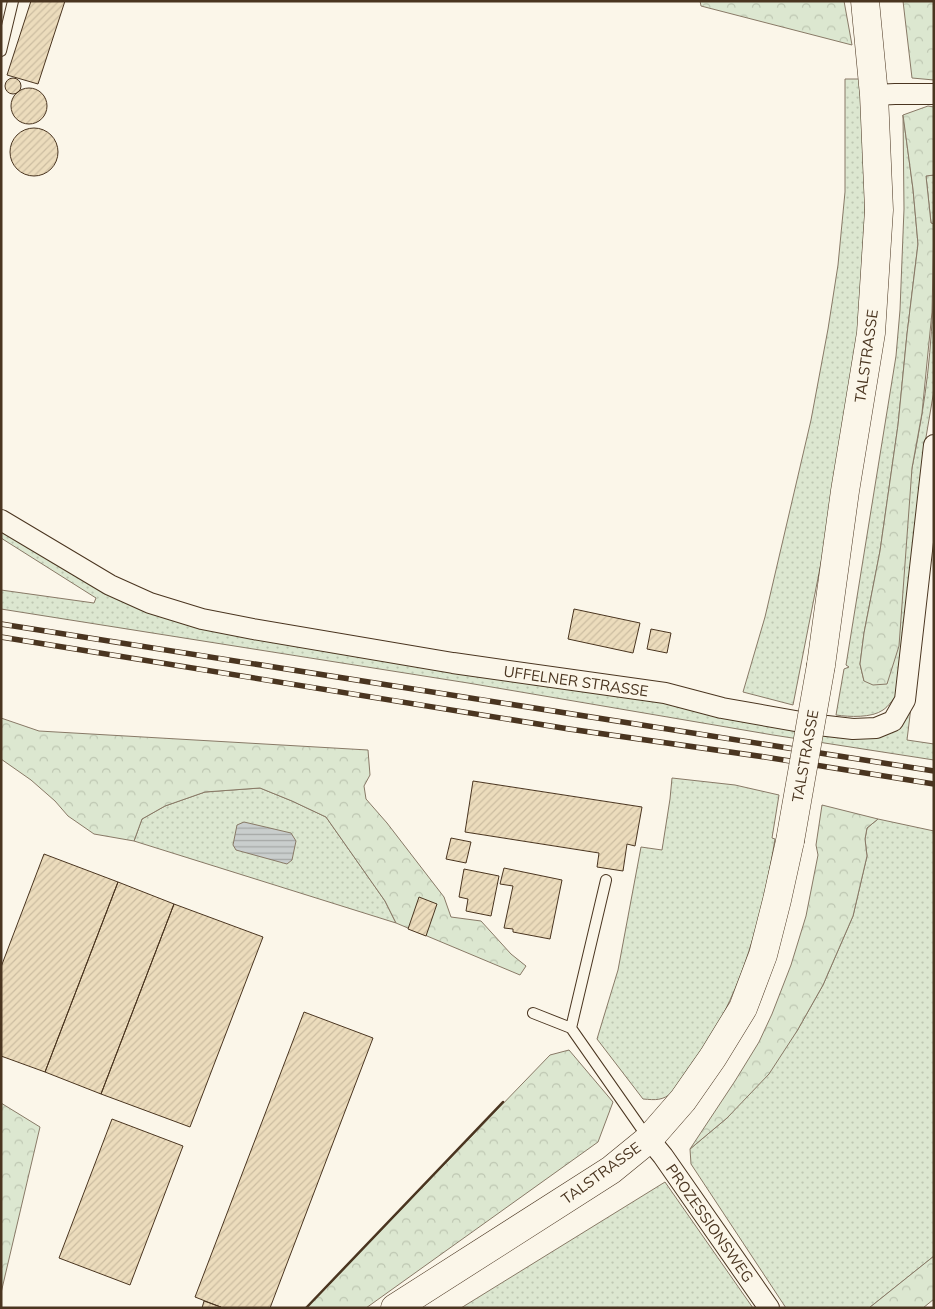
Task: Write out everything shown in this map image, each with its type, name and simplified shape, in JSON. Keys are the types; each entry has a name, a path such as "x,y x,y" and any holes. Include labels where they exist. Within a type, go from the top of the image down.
{"street":[{"name":"TALSTRASSE","path":"395,1308 611,1170 648,1139 684,1100 713,1056 742,1008 763,955 790,841 821,665 871,333 879,210 874,95 865,1"},
{"path":"874,95 934,94"},
{"name":"UFFELNER STRASSE","path":"1,520 110,585 150,603 202,618 252,629 453,663 665,693 722,708 818,726 853,729 876,728 893,721 905,700 934,444"},
{"name":"PROZESSIONSWEG","path":"648,1139 667,1162 769,1308"}],"lane":[{"path":"1,51 13,1"},
{"path":"571,1028 606,880"},
{"path":"533,1013 571,1028 648,1139"}],"green space":[{"path":"700,1 844,1 852,45 701,6"},
{"path":"903,1 934,1 934,80 912,78"},
{"path":"845,79 860,79 867,150 858,330 831,512 793,705 743,692 765,617 811,420 828,329 838,265 845,192"},
{"path":"928,106 934,107 934,175 926,176 931,223 934,224 932,312 922,413 912,468 899,646 887,684 873,685 864,681 860,664 880,551 898,425 918,244 903,115"},
{"path":"903,115 918,244 898,425 880,551 860,664 864,681 902,515 922,414 931,332 934,248 934,390 924,449 899,692 887,707 878,713 860,716 841,716 836,715 844,669 849,667 846,665 896,356 904,209"},
{"path":"934,175 934,224 931,223 926,176"},
{"path":"1,527 132,600 374,656 536,685 653,698 859,735 911,707 907,740 934,744 934,760 773,735 468,683 1,609 1,590 94,603 96,598 1,538"},
{"path":"1,718 39,731 368,750 370,775 364,786 366,799 444,897 451,917 481,921 511,954 526,966 520,975 396,923 385,901 326,817 260,788 205,792 165,806 142,819 134,841 94,834 68,816 55,801 31,780 1,759"},
{"path":"672,778 735,785 779,795 772,838 775,839 765,889 753,940 735,988 712,1035 673,1092 666,1097 652,1100 643,1099 597,1039 618,970 641,847 662,850"},
{"path":"260,788 326,817 385,901 396,923 134,841 142,819 165,806 205,792"},
{"path":"822,805 878,819 867,828 865,839 867,856 853,916 823,985 797,1031 769,1074 727,1118 690,1149 759,1042 791,965 806,916 818,855 816,845"},
{"path":"878,819 934,831 934,1256 869,1308 786,1308 691,1164 690,1149 727,1118 797,1031 823,985 853,916 867,856 865,839 867,828"},
{"path":"569,1050 613,1102 598,1142 366,1308 306,1308 550,1055"},
{"path":"1,1103 40,1127 1,1293"},
{"path":"665,1182 753,1308 461,1308"},
{"path":"934,1256 934,1299 923,1308 869,1308"}],"shaded area":[{"path":"244,822 291,833 296,841 292,860 287,864 236,850 233,845 237,825"}],"building":[{"path":"31,1 65,1 38,84 7,75"},
{"path":"13,78 21,86 13,94 5,86"},
{"path":"29,88 41,94 47,106 41,118 29,124 17,118 11,106 17,94"},
{"path":"29,128 39,128 48,132 54,138 57,143 57,161 48,172 39,176 29,176 20,172 14,166 10,157 10,147 14,138 20,132"},
{"path":"574,609 640,623 633,653 568,639"},
{"path":"651,629 671,633 667,653 647,649"},
{"path":"473,781 642,807 635,846 627,844 623,871 597,867 599,853 465,832"},
{"path":"451,838 471,842 466,863 446,859"},
{"path":"44,854 118,882 45,1072 1,1056 1,967"},
{"path":"504,868 562,880 550,939 513,932 513,929 504,928 513,886 500,884"},
{"path":"464,869 499,876 491,916 466,911 468,899 459,897"},
{"path":"118,882 174,904 101,1094 45,1072"},
{"path":"419,897 437,904 426,936 408,929"},
{"path":"174,904 263,937 190,1127 101,1094"},
{"path":"304,1012 373,1038 270,1308 223,1308 195,1297"},
{"path":"112,1119 183,1146 130,1285 59,1258"},
{"path":"204,1301 221,1307 202,1308"}],"railway":[{"path":"1,624 934,771"},
{"path":"1,637 569,729 765,757 934,784"}],"wall":[{"path":"306,1308 503,1102"}]}
